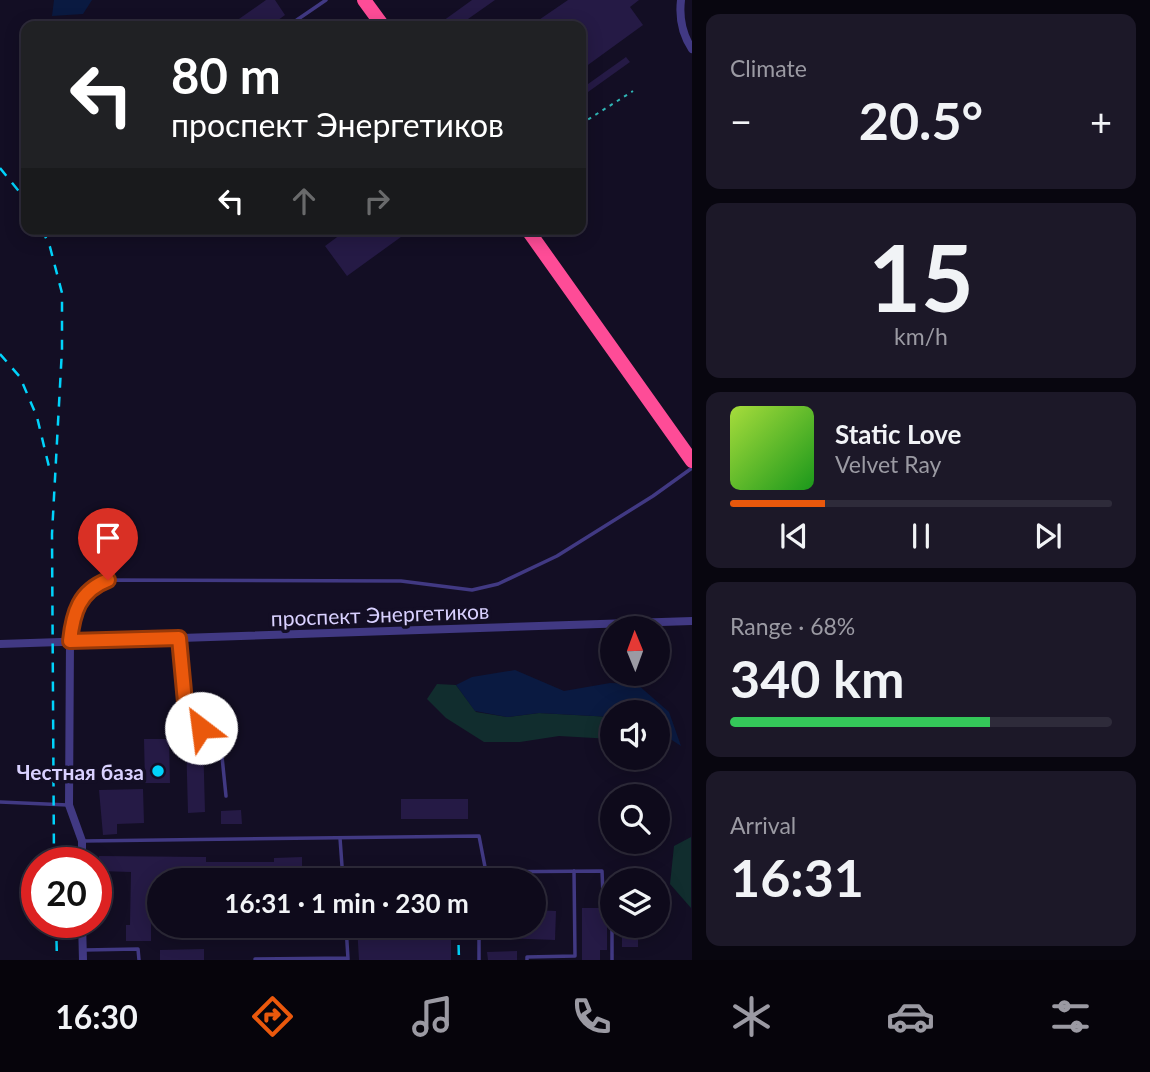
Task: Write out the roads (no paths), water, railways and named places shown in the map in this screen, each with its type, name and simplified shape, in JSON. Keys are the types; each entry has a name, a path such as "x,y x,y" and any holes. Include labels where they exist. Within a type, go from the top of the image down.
{"highway":[{"path":"364,0 379,21"},
{"path":"531,235 691,461"}],"street":[{"path":"681,0 681,21 691,49"},
{"name":"проспект Энергетиков","path":"0,644 691,621"},
{"path":"70,641 69,805 82,847"},
{"path":"82,938 82,960"}],"lane":[{"path":"295,21 326,0"},
{"path":"70,641 72,620 80,598 96,584 108,580 401,581 472,590 498,584 557,556 637,507 691,468"},
{"path":"179,638 186,713 201,728 219,737 226,796"},
{"path":"0,802 69,805"},
{"path":"82,841 479,836 485,868"},
{"path":"340,838 342,868"},
{"path":"546,871 600,871"},
{"path":"527,960 527,957 575,956 574,871"},
{"path":"255,959 348,959 347,938"},
{"path":"479,938 479,960"},
{"path":"611,960 612,938"},
{"path":"82,950 138,949 139,960"}],"water":[{"path":"54,0 92,0 83,14 52,16"},
{"path":"515,670 564,691 600,685 639,686 655,700 600,700 600,716 539,713 507,717 475,711 456,685 472,677"},
{"path":"670,715 681,746 670,739"}],"railway":[{"path":"0,168 21,194"},
{"path":"45,235 62,293 62,349 52,534 54,847"},
{"path":"0,354 20,377 37,417 50,471"},
{"path":"56,938 57,960"},
{"path":"458,938 459,960"}],"place":[{"name":"Честная база","path":"158,771"}]}
